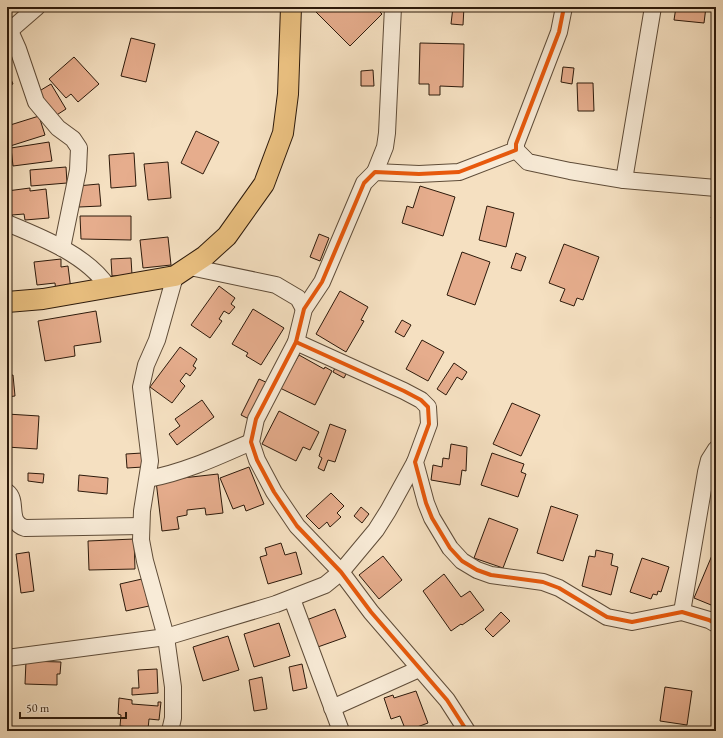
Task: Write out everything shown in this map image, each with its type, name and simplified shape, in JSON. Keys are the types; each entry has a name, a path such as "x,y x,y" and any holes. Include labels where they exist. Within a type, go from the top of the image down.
{"main road":[{"path":"7,302 43,299 182,271 206,256 227,236 264,184 283,133 288,94 291,7"}],"street":[{"path":"37,7 8,32 18,49 36,102 58,128 73,139 78,148 78,170 62,248"},
{"path":"393,7 387,134 385,147 375,172 364,183 322,282 304,309 296,342 256,419 251,442 257,460 274,492 297,526 341,572 371,612 447,700 467,731"},
{"path":"564,7 560,32 543,79 525,119 516,144 516,150 528,162 570,171 624,180 716,188"},
{"path":"624,180 654,7"},
{"path":"375,172 419,174 459,172 516,150"},
{"path":"7,223 62,248 103,279 108,287"},
{"path":"170,731 173,718 172,687 166,636 145,561 141,526 150,461 141,387 142,376 157,340 182,271 276,285 298,298 304,309"},
{"path":"7,658 166,636 292,599 325,585 341,572 384,517 415,462 429,424 428,407 421,400 404,391 296,342"},
{"path":"148,478 194,467 251,442"},
{"path":"682,612 706,472 709,460 716,449"},
{"path":"415,462 426,503 437,528 450,548 462,561 477,570 492,575 543,582 560,588 607,617 632,622 682,612 709,620 716,624"},
{"path":"7,492 11,500 15,520 18,526 25,528 141,526"},
{"path":"292,599 341,731"},
{"path":"332,708 420,669"}],"building":[{"path":"321,7 375,7 382,14 350,46 316,12"},
{"path":"453,7 464,7 463,25 451,24"},
{"path":"676,7 706,7 704,23 674,20"},
{"path":"131,38 155,44 146,82 121,76"},
{"path":"420,43 464,44 463,87 440,86 440,95 429,95 429,84 419,84"},
{"path":"74,57 99,84 78,102 71,94 66,98 49,79"},
{"path":"563,67 574,68 572,84 561,82"},
{"path":"373,70 374,86 361,86 361,71"},
{"path":"9,75 13,84 7,86 7,76"},
{"path":"577,83 593,83 594,111 578,111"},
{"path":"51,84 66,109 52,118 36,93"},
{"path":"39,116 45,135 7,147 7,126"},
{"path":"196,131 219,142 203,174 181,163"},
{"path":"49,142 52,161 13,166 11,148"},
{"path":"134,153 136,186 111,188 109,155"},
{"path":"168,162 171,198 148,200 144,164"},
{"path":"66,167 67,183 31,186 30,170"},
{"path":"99,184 101,206 79,207 77,186"},
{"path":"420,186 455,197 443,236 402,223 407,206 413,208"},
{"path":"30,188 30,191 46,189 49,218 25,220 24,214 12,215 13,218 7,218 7,191"},
{"path":"487,206 514,213 506,247 479,240"},
{"path":"716,215 716,227 711,217"},
{"path":"80,216 131,216 131,240 81,239"},
{"path":"319,234 329,238 320,261 310,257"},
{"path":"168,237 171,265 143,268 140,240"},
{"path":"564,244 599,257 583,300 577,298 574,306 560,301 565,289 549,283"},
{"path":"462,252 490,262 475,305 447,295"},
{"path":"516,253 526,257 521,271 511,268"},
{"path":"131,258 132,275 112,276 111,259"},
{"path":"61,259 61,267 68,266 71,290 56,292 55,283 37,285 34,262"},
{"path":"219,286 235,298 231,304 235,307 229,314 224,311 219,319 222,321 210,338 191,325"},
{"path":"340,291 368,307 361,320 364,321 346,352 316,334"},
{"path":"253,309 284,328 261,365 246,356 248,353 232,344"},
{"path":"96,311 101,342 74,346 75,356 45,361 38,321"},
{"path":"7,317 10,341 7,341"},
{"path":"402,320 411,325 404,337 395,332"},
{"path":"422,340 444,352 428,381 406,369"},
{"path":"180,347 197,359 193,366 196,368 190,376 186,373 180,381 185,386 172,403 150,387"},
{"path":"299,355 324,369 325,367 332,371 315,405 280,388"},
{"path":"338,362 349,368 344,378 333,372"},
{"path":"454,363 467,372 462,380 457,377 446,395 437,389"},
{"path":"13,375 15,396 7,397 7,376"},
{"path":"259,379 270,384 251,420 241,415"},
{"path":"202,400 214,417 177,445 169,434 180,426 175,419"},
{"path":"512,403 540,415 521,456 493,444"},
{"path":"279,411 319,432 310,450 303,447 296,461 262,444"},
{"path":"7,414 39,416 37,449 7,447"},
{"path":"330,424 346,430 335,462 328,460 324,471 318,468 322,458 319,456"},
{"path":"451,444 467,447 466,471 462,470 460,485 431,480 433,465 442,467 443,458 449,459"},
{"path":"142,453 143,467 127,468 126,454"},
{"path":"492,453 524,464 521,472 526,474 518,497 481,485"},
{"path":"249,467 264,504 246,511 244,505 233,509 220,478"},
{"path":"28,473 44,474 43,483 28,481"},
{"path":"218,474 223,513 206,515 205,508 187,510 187,515 177,517 179,529 162,531 156,481"},
{"path":"79,475 108,478 107,494 78,491"},
{"path":"331,493 344,506 337,513 341,517 330,527 327,522 319,529 306,516"},
{"path":"551,506 578,515 563,561 537,553"},
{"path":"361,507 369,514 362,523 354,516"},
{"path":"489,518 518,529 503,568 474,558"},
{"path":"134,539 135,569 89,570 88,541"},
{"path":"281,543 285,555 296,552 302,574 268,584 260,557 267,555 265,548"},
{"path":"596,550 613,554 611,565 618,567 611,595 582,586 589,556 595,557"},
{"path":"29,552 34,591 21,593 16,554"},
{"path":"713,553 716,555 716,607 694,598"},
{"path":"383,556 402,580 379,599 359,575"},
{"path":"642,558 669,567 661,592 658,591 657,595 653,594 651,599 630,592"},
{"path":"444,574 461,597 470,591 484,610 451,631 423,591"},
{"path":"142,579 149,606 126,611 120,584"},
{"path":"335,609 346,637 315,648 304,621"},
{"path":"501,612 510,621 493,637 485,629"},
{"path":"279,623 290,656 254,667 244,634"},
{"path":"228,636 239,670 203,681 193,647"},
{"path":"26,661 61,662 60,674 57,674 57,685 25,684"},
{"path":"302,664 307,688 293,691 289,667"},
{"path":"157,669 158,693 132,695 132,688 139,688 138,670"},
{"path":"262,677 267,709 254,711 249,680"},
{"path":"665,687 692,691 687,725 660,721"},
{"path":"416,691 428,723 406,731 400,716 391,719 384,698 393,695 394,698"},
{"path":"119,698 132,700 132,704 158,706 158,702 161,702 159,720 149,719 148,729 120,726 121,715 118,714"}],"cycle path":[{"path":"467,731 447,700 371,612 341,572 297,526 274,492 257,460 251,442 256,419 296,342 304,309 322,282 364,183 375,172 419,174 459,172 516,150 516,144 559,32 564,7"},
{"path":"296,342 404,391 421,400 428,407 429,424 415,462 426,503 432,518 450,548 462,561 477,570 491,575 543,582 559,588 607,617 632,622 682,612 709,620 716,624"}]}
